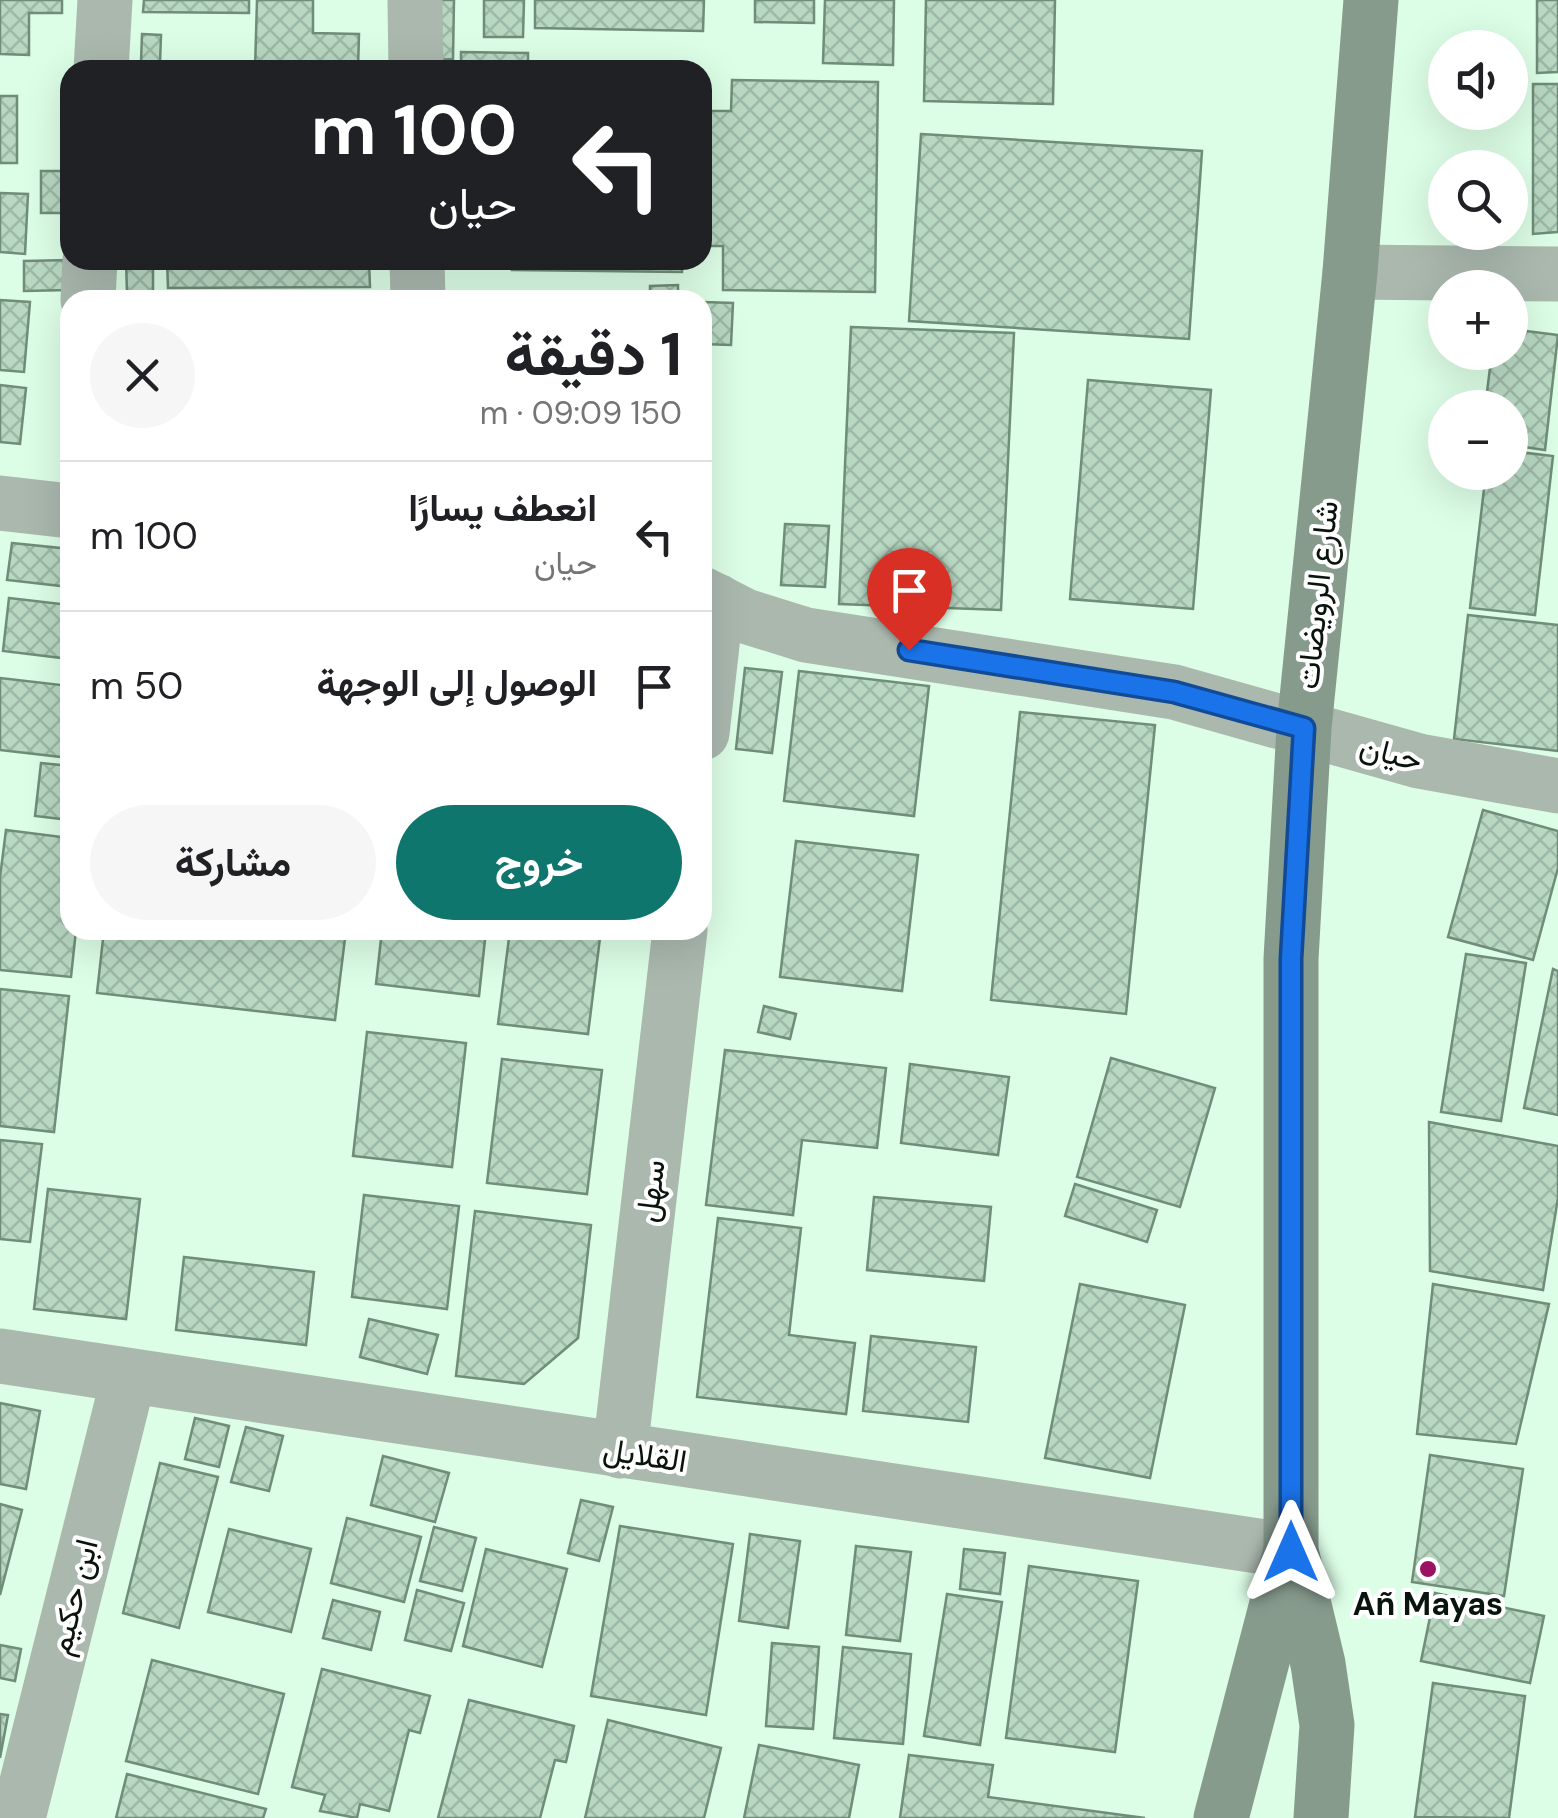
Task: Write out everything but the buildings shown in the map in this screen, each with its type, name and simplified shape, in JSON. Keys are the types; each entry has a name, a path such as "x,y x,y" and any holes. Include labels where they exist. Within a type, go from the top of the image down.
{"street":[{"path":"101,60 104,0"},
{"path":"416,0 416,60"},
{"name":"شارع الرويضات","path":"1321,1818 1326,1724 1318,1664 1291,1552 1291,959 1304,728 1350,272 1372,0"},
{"path":"1350,272 1558,274"},
{"path":"0,503 60,510"},
{"name":"حيان","path":"712,599 776,628 806,635 1174,692 1419,761 1558,786"},
{"name":"سهل","path":"620,1451 679,940"},
{"name":"القلايل","path":"0,1356 1291,1552"},
{"name":"ابن حكيم","path":"18,1818 129,1376"},
{"name":"شارع الرويضات","path":"1221,1818 1291,1552"}],"place":[{"name":"Añ Mayas","path":"1428,1569"}],"route":[{"path":"909,650 1174,692 1304,728 1291,959 1291,1552"}]}
